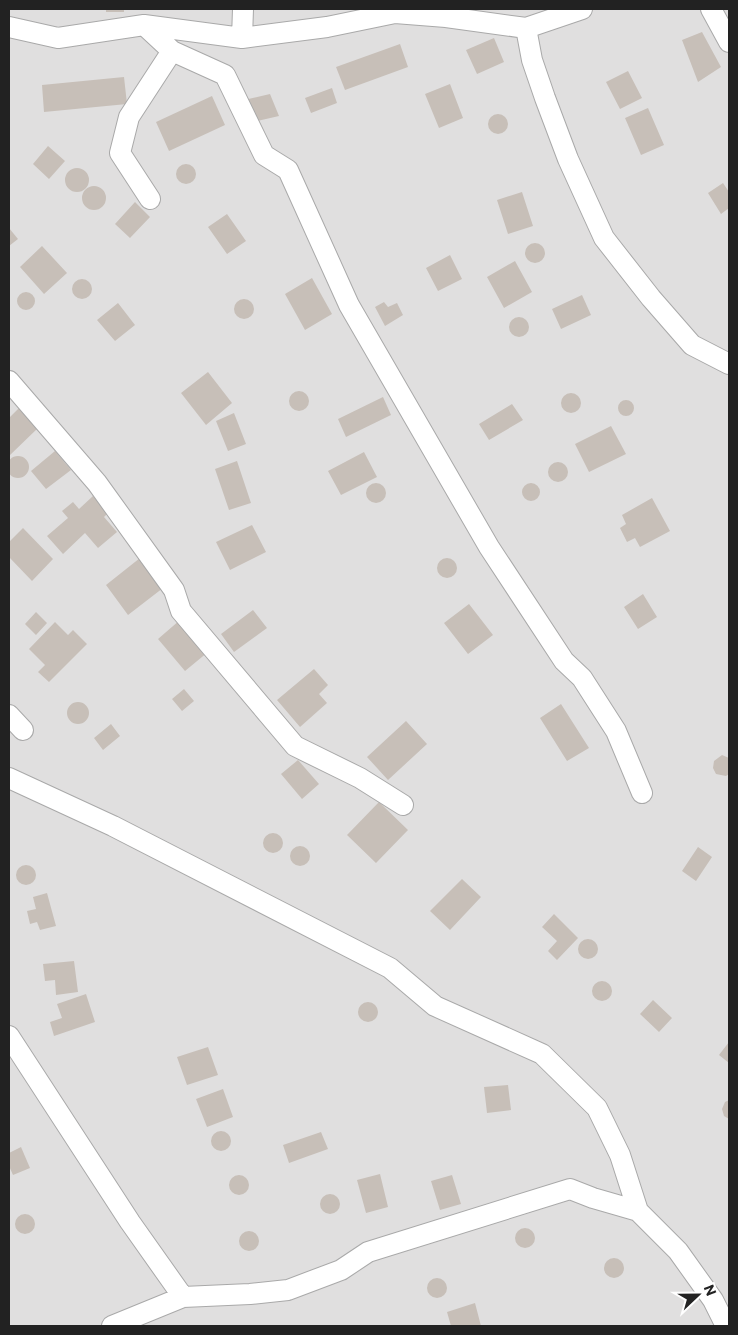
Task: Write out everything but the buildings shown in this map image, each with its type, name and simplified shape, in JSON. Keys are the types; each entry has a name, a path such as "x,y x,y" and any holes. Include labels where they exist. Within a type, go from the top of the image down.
{"street":[{"path":"242,38 243,9"},
{"path":"327,27 346,9"},
{"path":"9,27 58,38 144,25 242,38 327,27 395,14 446,17 526,28 582,9"},
{"path":"711,9 729,42"},
{"path":"144,25 172,51 225,75 264,155 288,170 345,296 362,328 488,547 564,661 582,678 616,732 642,793"},
{"path":"526,28 532,60 548,107 568,159 604,238 651,298 692,345 729,364"},
{"path":"150,199 120,153 129,118 172,51"},
{"path":"9,381 97,483 174,590 181,611 295,746 360,778 403,805"},
{"path":"9,715 23,730"},
{"path":"9,778 113,826 390,968 436,1006 542,1054 597,1108 620,1155 638,1211 678,1251 713,1300 726,1326"},
{"path":"9,1036 130,1222 183,1297"},
{"path":"112,1326 183,1297 288,1290 341,1270 368,1252 570,1189 638,1211"}],"shaded area":[{"path":"9,9 729,9 729,1326 9,1326"}]}
